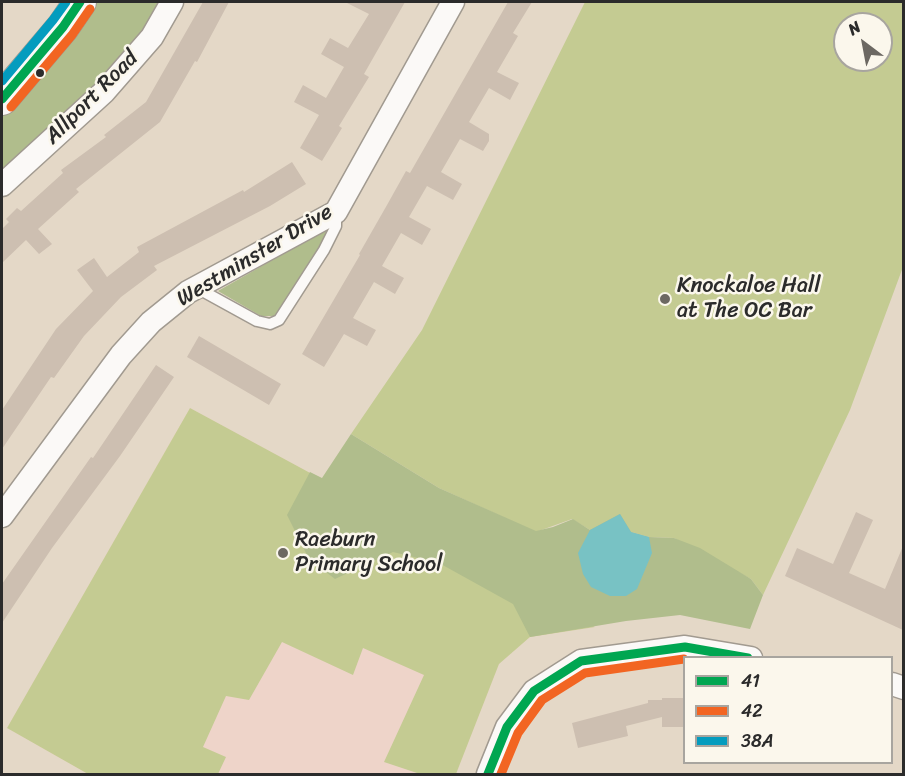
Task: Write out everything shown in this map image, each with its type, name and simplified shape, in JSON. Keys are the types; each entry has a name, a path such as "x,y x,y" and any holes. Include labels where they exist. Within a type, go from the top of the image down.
{"street":[{"path":"2,99 63,27 80,2"},
{"name":"Allport Road","path":"2,185 104,92 152,37 172,2"},
{"name":"Westminster Drive","path":"2,517 121,356 151,322 196,288 336,213 453,2"},
{"path":"488,774 507,727 534,691 581,661 685,647 744,656"}],"lane":[{"path":"196,288 257,321 270,324 279,320 324,250 336,226 336,213"}],"shaded area":[{"name":"Raeburn Primary School","path":"190,408 595,627 530,637 499,664 456,774 88,774 7,728"}],"green space":[{"path":"94,2 160,2 137,41 88,96 2,170 2,115 59,50"},
{"name":"Knockaloe Hall at The OC Bar","path":"585,2 903,2 903,267 850,410 763,595 751,579 674,538 649,537 631,532 590,530 572,519 536,532 439,488 351,434 422,330"},
{"path":"325,230 330,236 280,316 261,316 218,291"},
{"name":"Raeburn Primary School","path":"190,408 595,627 530,637 499,664 456,774 420,774 384,762 424,675 363,648 353,675 282,642 249,700 226,696 203,747 226,757 218,774 88,774 7,728"},
{"path":"351,434 439,488 536,531 573,519 590,530 620,514 631,532 649,537 674,538 700,548 751,579 763,595 750,629 680,615 626,621 530,637 513,604 439,563 393,552 335,579 309,559 287,515 310,472 322,478"}],"water":[{"path":"620,514 631,532 649,537 652,553 637,589 626,596 610,596 591,587 583,574 578,553 590,530"}],"building":[{"path":"203,2 229,2 197,62 195,61 160,122 76,189 79,192 38,229 52,244 39,254 26,240 2,263 2,229 9,222 6,219 17,208 21,211 63,173 61,170 106,137 104,135 146,102"},
{"path":"345,2 405,2 364,74 369,77 339,126 342,128 322,161 300,148 319,115 294,102 303,85 326,98 344,67 321,54 330,38 348,48 369,14"},
{"path":"508,2 532,2 513,33 518,36 497,72 519,83 510,100 489,88 469,122 489,134 489,141 483,151 460,139 441,172 462,184 453,200 427,186 409,217 431,229 422,245 401,233 382,266 404,278 395,294 374,282 353,318 376,330 367,346 344,334 324,367 302,354 406,171 410,173"},
{"path":"292,162 306,184 270,206 154,266 157,270 121,297 84,336 54,378 51,377 2,449 2,410 56,329 93,291 77,270 94,258 107,277 139,252 137,247 243,190 244,192"},
{"path":"199,336 281,384 269,405 187,357"},
{"path":"156,365 174,377 120,456 52,548 2,623 2,584 91,457 93,458"},
{"path":"856,512 873,520 849,573 885,589 903,546 903,630 785,576 797,548 833,564"},
{"path":"662,698 683,698 683,727 662,727 662,717 626,726 628,736 578,748 572,723 648,703 648,700 662,700"}],"transit line":[{"name":"38A","path":"2,81 66,2"},
{"name":"41","path":"2,99 63,27 80,2"},
{"name":"42","path":"11,107 72,35 90,9"},
{"name":"41","path":"488,774 507,727 534,691 581,661 685,647 737,656"},
{"name":"42","path":"501,774 518,733 542,700 585,673 683,659"}],"place":[{"name":"Knockaloe Hall at The OC Bar","path":"665,299"},
{"name":"Raeburn Primary School","path":"283,553"}]}
